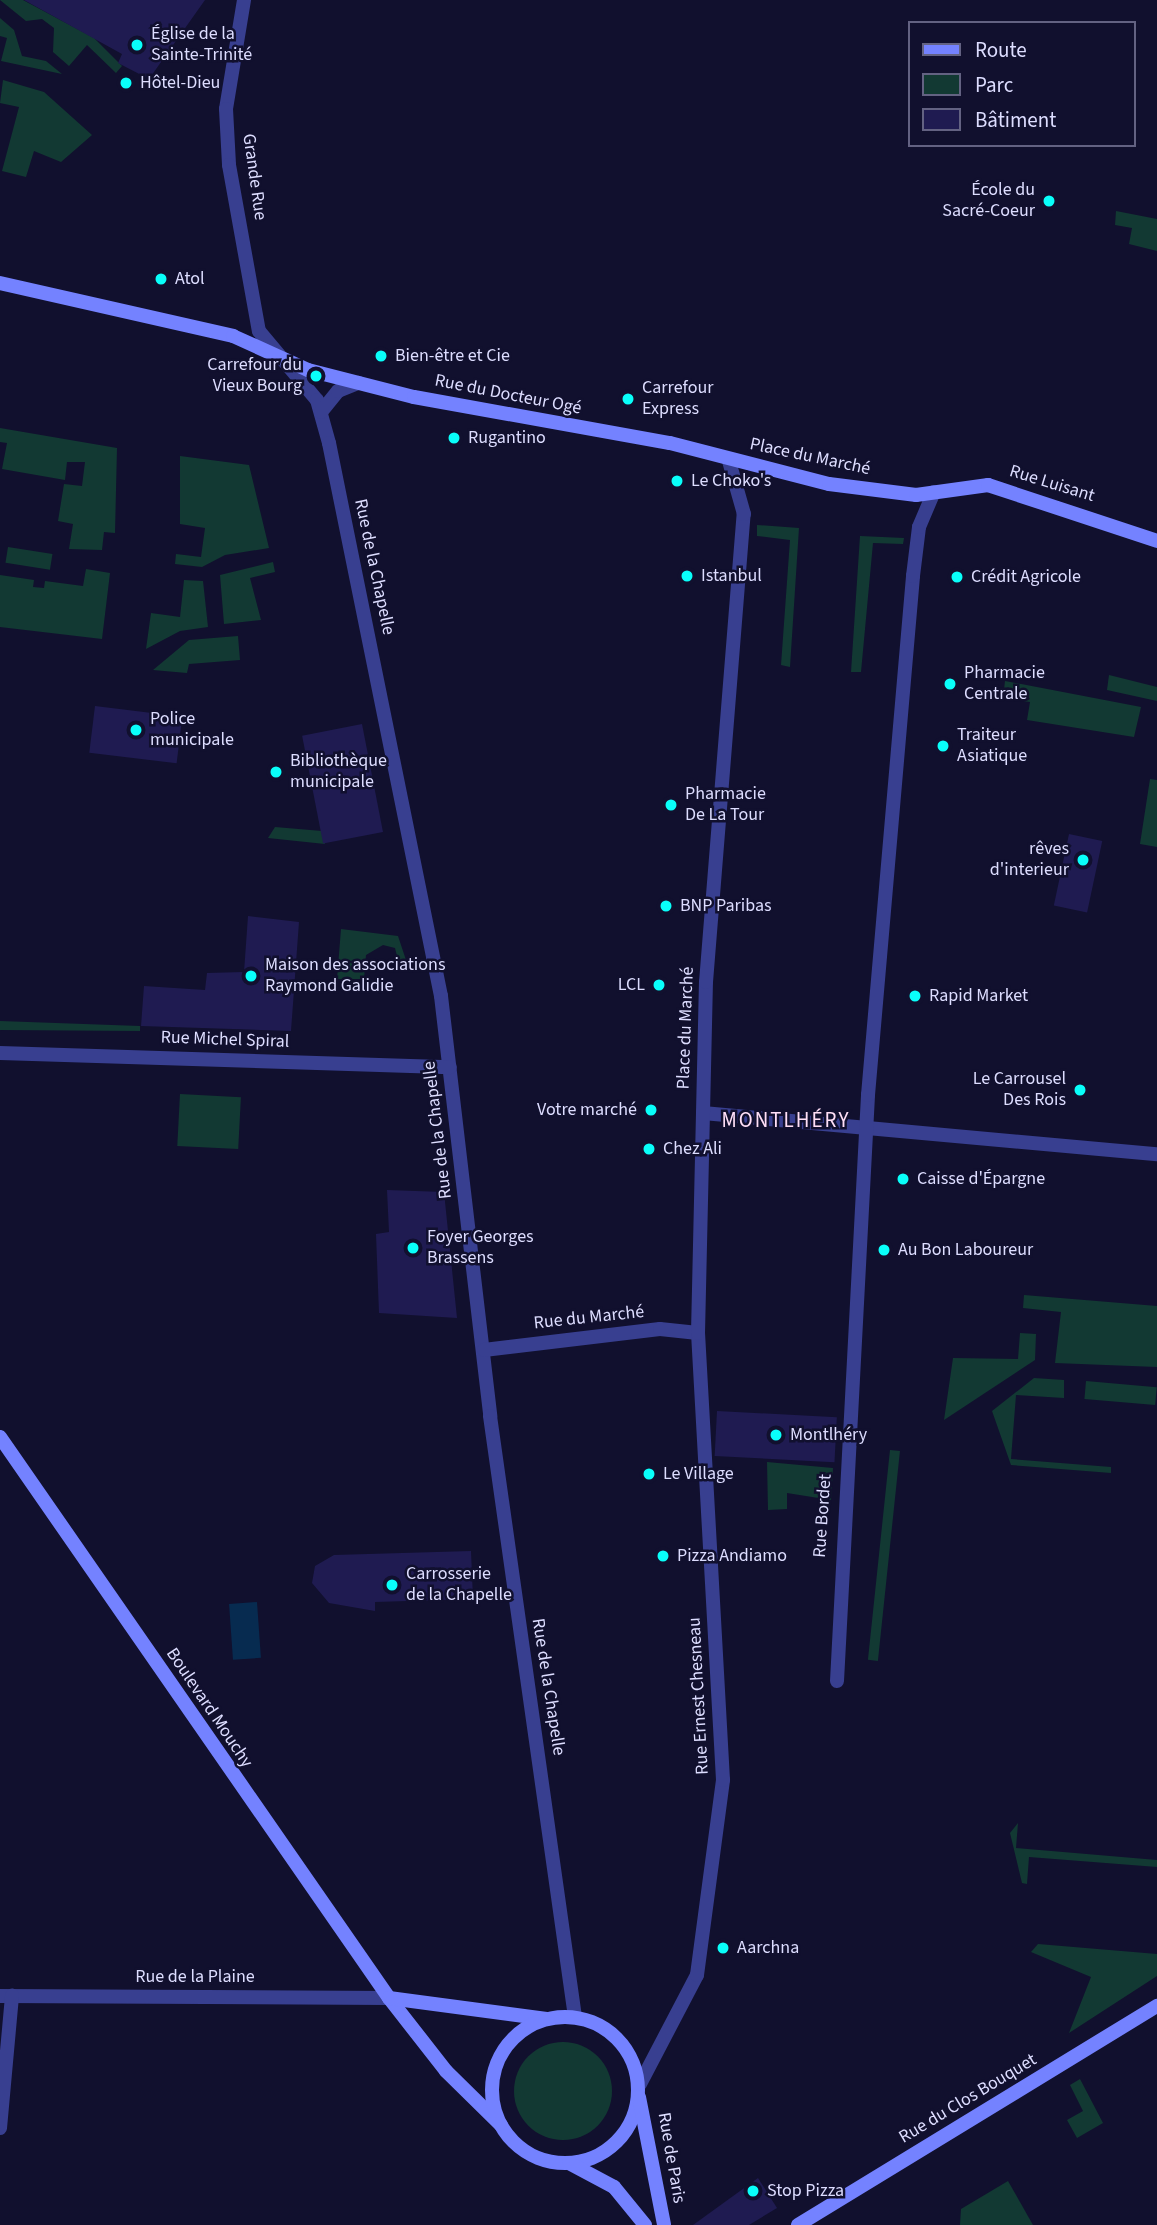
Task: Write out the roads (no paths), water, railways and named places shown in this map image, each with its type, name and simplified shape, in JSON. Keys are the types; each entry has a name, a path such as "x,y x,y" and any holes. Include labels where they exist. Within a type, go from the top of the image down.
{"main road":[{"name":"Rue du Docteur Ogé","path":"0,283 233,336 275,355 358,383 670,443 729,461"},
{"name":"Place du Marché","path":"729,461 781,467 829,484 934,492"},
{"name":"Rue Luisant","path":"934,492 974,483 1015,491 1157,541"},
{"name":"Boulevard Mouchy","path":"0,1437 389,1998 446,2071 501,2125"},
{"path":"389,1998 548,2019 575,2017 617,2038 639,2091 613,2144 569,2163"},
{"name":"Rue du Clos Bouquet","path":"798,2225 1157,2006"},
{"path":"548,2019 505,2049 493,2087 501,2125 530,2154 569,2163 614,2187 645,2225"},
{"name":"Rue de Paris","path":"639,2091 664,2225"}],"street":[{"name":"Grande Rue","path":"244,0 226,109 229,165 259,331 275,355"},
{"name":"Rue de la Chapelle","path":"275,355 321,412 418,883 450,1067 484,1350 575,2017"},
{"path":"321,412 338,391 358,383"},
{"name":"Place du Marché","path":"698,1333 706,982 744,514 729,461"},
{"path":"866,1124 916,552 934,492"},
{"name":"Rue Michel Spiral","path":"0,1053 450,1067"},
{"path":"703,1113 866,1124 1157,1154"},
{"name":"Rue Bordet","path":"837,1681 839,1582 858,1312 866,1124"},
{"name":"Rue du Marché","path":"484,1350 660,1329 698,1333"},
{"name":"Rue Ernest Chesneau","path":"639,2091 697,1975 723,1780 698,1333"},
{"path":"0,2128 6,1996"},
{"name":"Rue de la Plaine","path":"6,1996 389,1998"}],"water":[{"path":"257,1602 261,1658 233,1660 229,1604"}],"place":[{"name":"Église de la Sainte-Trinité","path":"137,45"},
{"name":"Hôtel-Dieu","path":"126,83"},
{"name":"École du Sacré-Coeur","path":"1049,201"},
{"name":"Atol","path":"161,279"},
{"name":"Bien-être et Cie","path":"381,356"},
{"name":"Carrefour du Vieux Bourg","path":"316,376"},
{"name":"Carrefour Express","path":"628,399"},
{"name":"Rugantino","path":"454,438"},
{"name":"Le Choko's","path":"677,481"},
{"name":"Istanbul","path":"687,576"},
{"name":"Crédit Agricole","path":"957,577"},
{"name":"Pharmacie Centrale","path":"950,684"},
{"name":"Police municipale","path":"136,730"},
{"name":"Traiteur Asiatique","path":"943,746"},
{"name":"Bibliothèque municipale","path":"276,772"},
{"name":"Pharmacie De La Tour","path":"671,805"},
{"name":"rêves d'interieur","path":"1083,860"},
{"name":"BNP Paribas","path":"666,906"},
{"name":"Maison des associations Raymond Galidie","path":"251,976"},
{"name":"LCL","path":"659,985"},
{"name":"Rapid Market","path":"915,996"},
{"name":"Le Carrousel Des Rois","path":"1080,1090"},
{"name":"Votre marché","path":"651,1110"},
{"name":"Chez Ali","path":"649,1149"},
{"name":"Caisse d'Épargne","path":"903,1179"},
{"name":"Foyer Georges Brassens","path":"413,1248"},
{"name":"Au Bon Laboureur","path":"884,1250"},
{"name":"Montlhéry","path":"776,1435"},
{"name":"Le Village","path":"649,1474"},
{"name":"Pizza Andiamo","path":"663,1556"},
{"name":"Carrosserie de la Chapelle","path":"392,1585"},
{"name":"Aarchna","path":"723,1948"},
{"name":"Stop Pizza","path":"753,2191"}],"district":[{"name":"MONTLHÉRY","path":"786,1120"}]}
